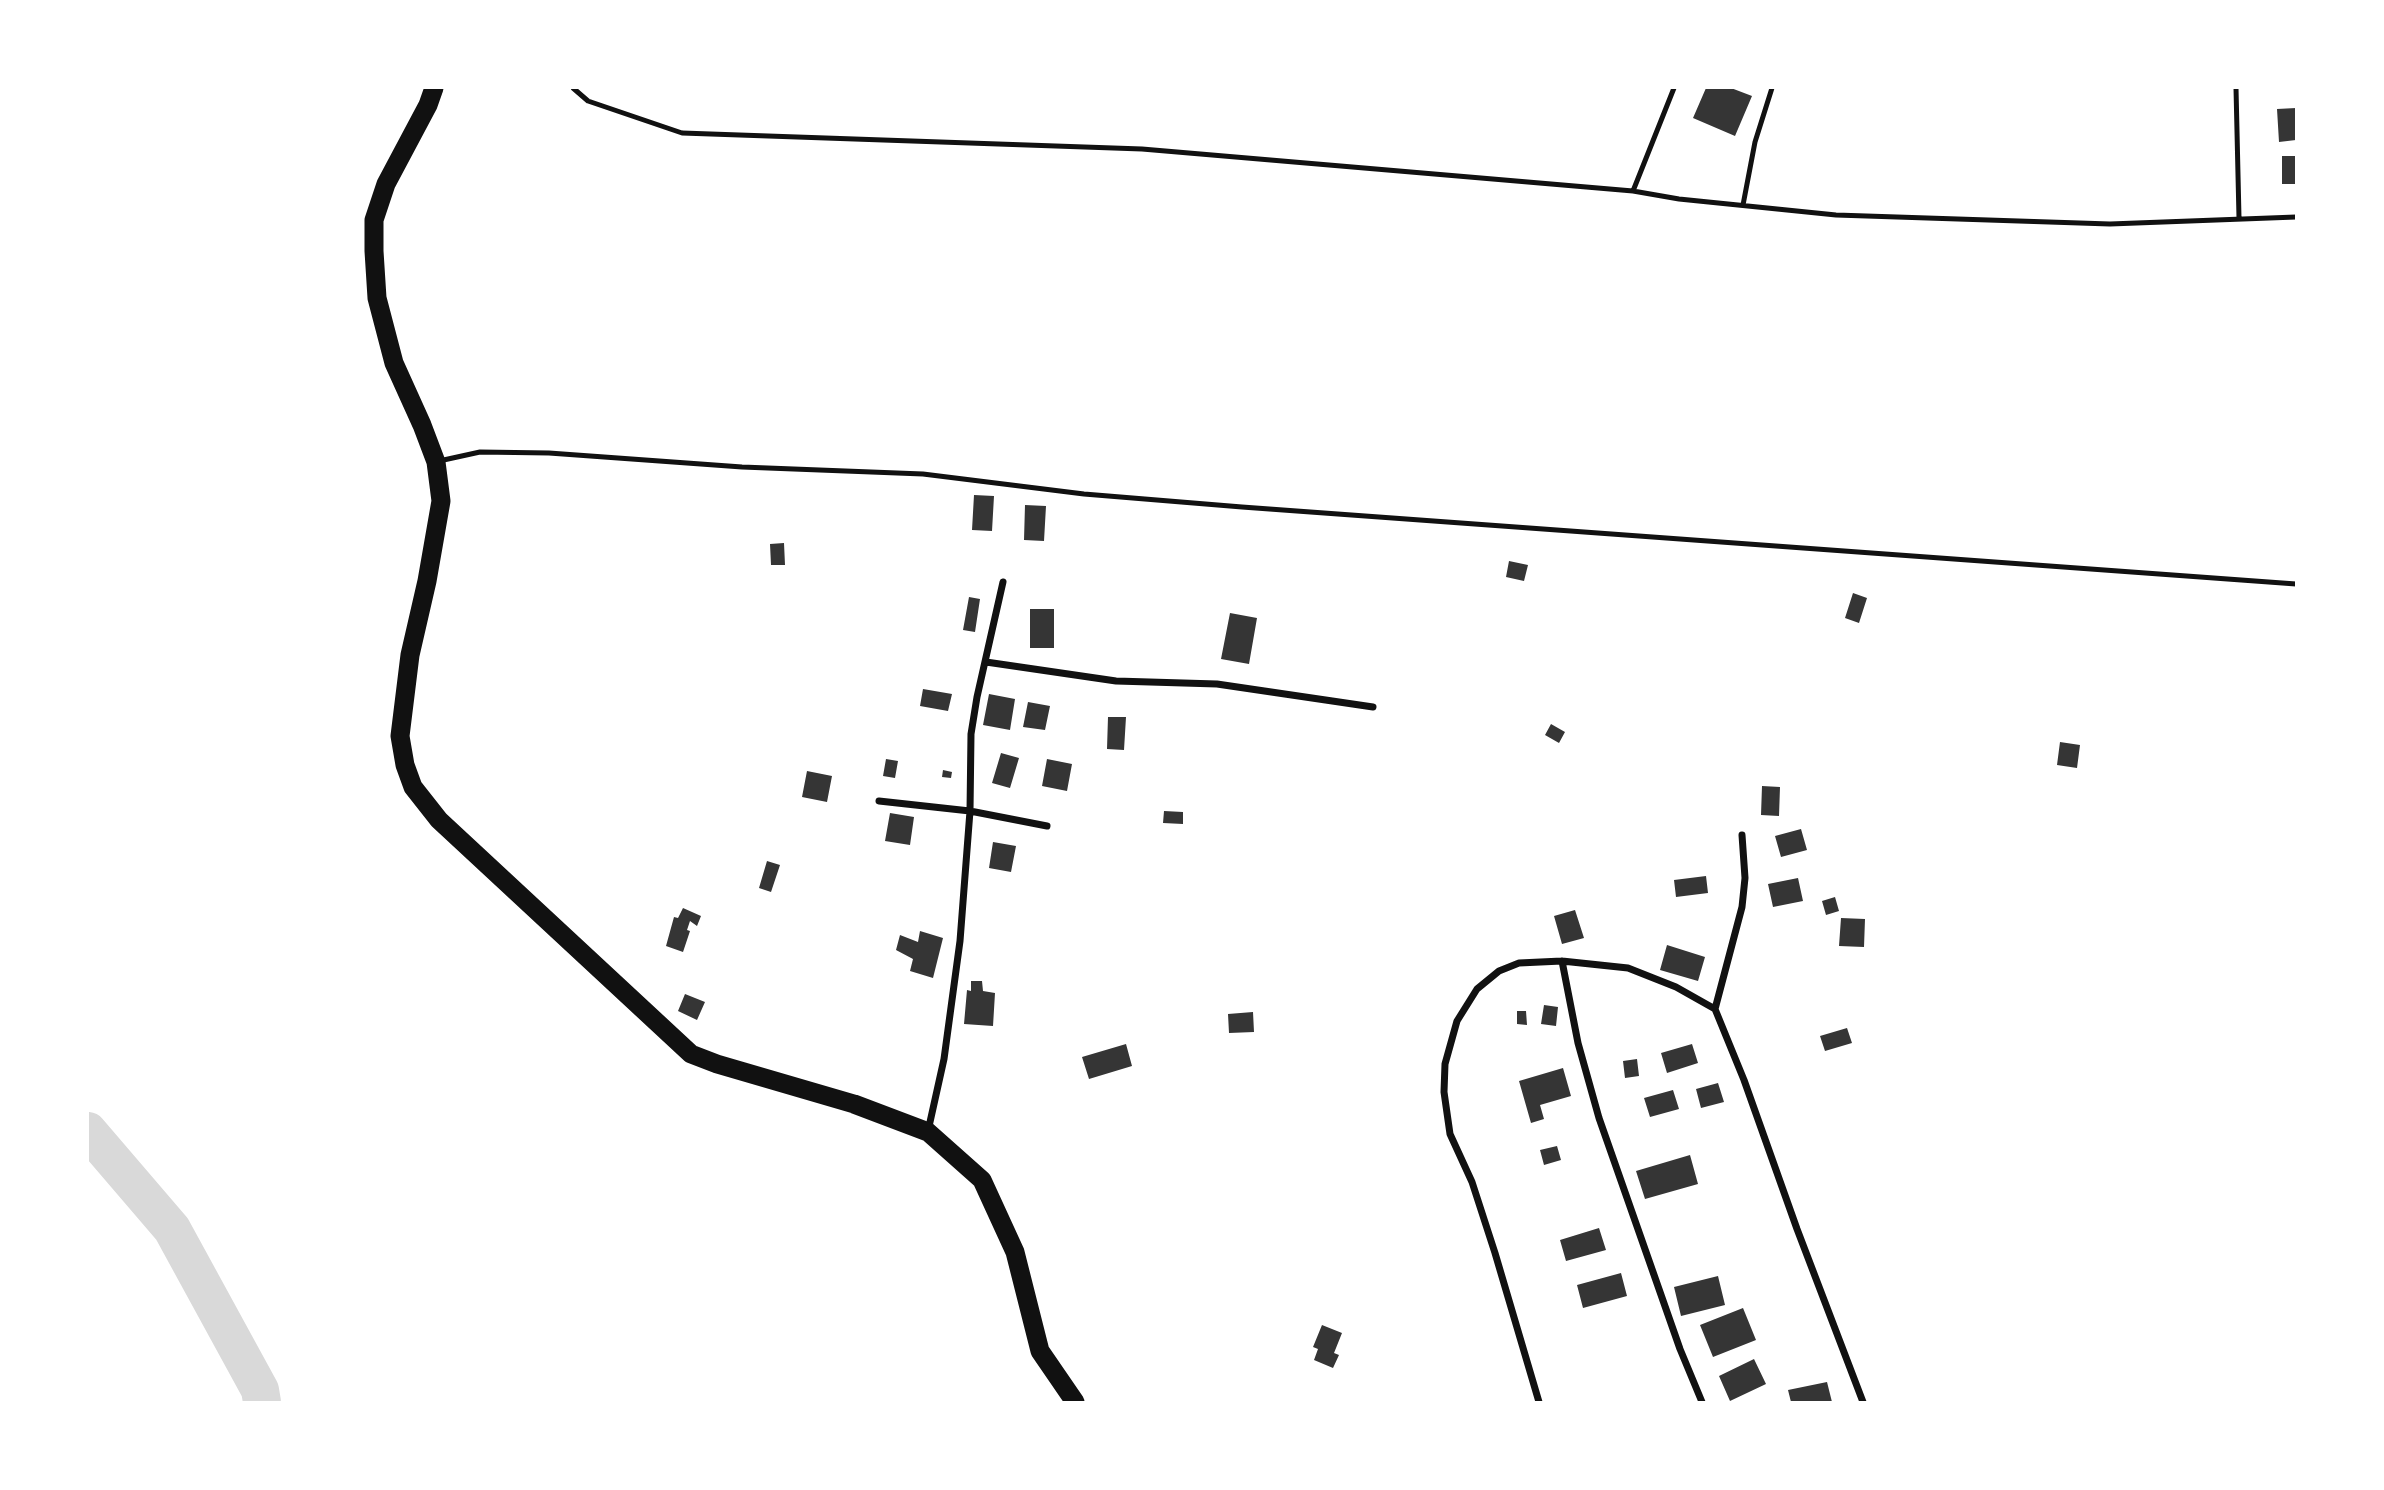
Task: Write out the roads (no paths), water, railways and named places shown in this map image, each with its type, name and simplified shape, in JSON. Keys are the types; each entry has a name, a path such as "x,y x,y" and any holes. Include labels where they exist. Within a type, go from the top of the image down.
{"highway":[{"path":"434,88 428,105 386,184 374,220 377,298 394,363 436,462 441,501 410,655 400,736 405,765 413,788 439,820 691,1054 854,1104 928,1132 982,1180 1015,1252 1041,1351 1075,1402"}],"street":[{"path":"928,1132 944,1059 955,986 966,882 971,734 1003,582"},
{"path":"986,662 1116,681 1217,684 1373,707"},
{"path":"879,801 970,811 1046,826"},
{"path":"1742,835 1745,878 1742,907 1716,1009 1863,1402"},
{"path":"1539,1402 1496,1253 1472,1181 1451,1134 1444,1092 1445,1064 1457,1021 1477,989 1499,971 1519,963 1562,961 1629,968 1676,986 1716,1009"},
{"path":"1562,961 1578,1043 1599,1118 1680,1349 1702,1402"}],"lane":[{"path":"573,88 588,101 682,133 1142,149 1633,191 1836,215 2110,224 2297,217"},
{"path":"1633,191 1674,88"},
{"path":"1743,205 1755,142 1772,88"},
{"path":"2236,88 2239,218"},
{"path":"436,462 480,452 549,453 742,467 923,474 1084,494 1216,505 2297,584"}],"waterway":[{"path":"88,1131 172,1229 260,1390 262,1402"}]}
